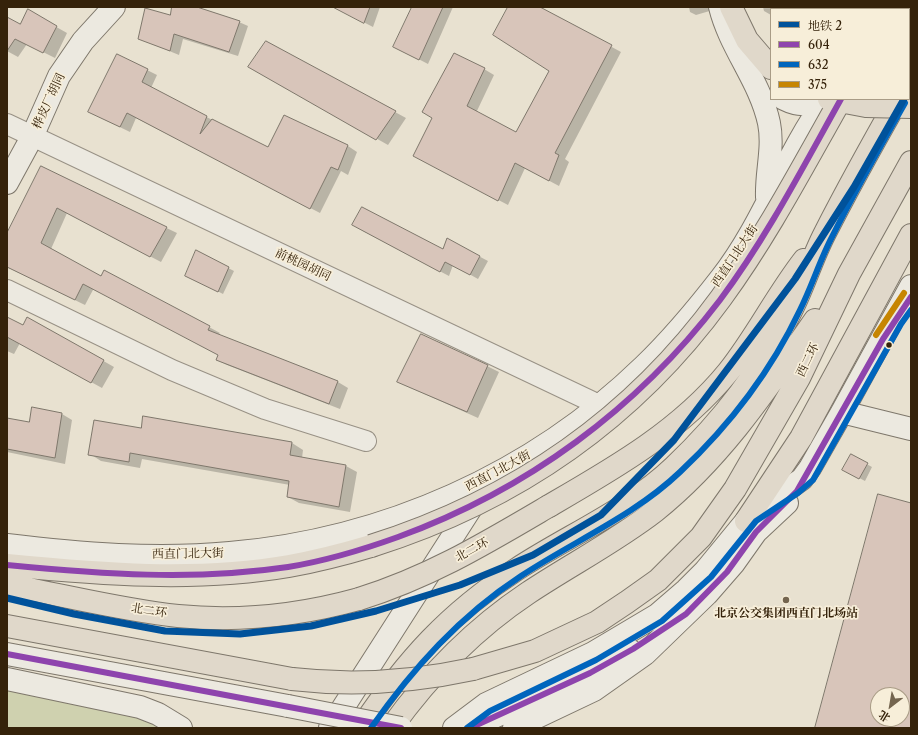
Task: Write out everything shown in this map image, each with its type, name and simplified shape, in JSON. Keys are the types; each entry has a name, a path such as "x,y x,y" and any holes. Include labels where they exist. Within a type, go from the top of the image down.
{"highway":[{"path":"731,7 741,31 755,51 770,67"},
{"path":"833,100 866,106 911,107"},
{"path":"7,565 150,574 211,574 287,567 330,558 371,546 444,520 513,486 572,447 638,393 680,349 737,275 767,228 839,100"},
{"path":"361,728 408,662 437,632 467,605 523,565 642,493 664,476 694,447 732,403 773,344 794,304 824,235 897,100"},
{"name":"西二环","path":"689,549 721,510 774,423 799,378 849,274 911,162"},
{"name":"北二环","path":"7,585 150,612 212,618 248,617 296,612 359,599 427,574 460,557 549,506 636,453 699,403 734,364 786,285 824,235"},
{"path":"746,520 801,438 911,235"},
{"path":"391,728 420,689 472,636 529,592 609,543 647,517 704,466 731,436 759,401 849,274"},
{"path":"7,626 292,679 376,683 424,678 473,669 535,650 597,622 627,602 655,582 801,438"}],"street":[{"name":"桦皮厂胡同","path":"7,183 32,137 59,76 83,42 114,7"},
{"path":"720,7 726,26 762,100 770,125 771,148 767,207"},
{"path":"726,7 732,26 752,63 770,87"},
{"path":"786,100 791,103 806,105 818,100"},
{"name":"西直门北大街","path":"7,545 85,552 158,555 210,554 270,549 327,538 369,527 441,500 492,476 547,444 599,405 645,365 698,307 736,257 767,207 809,124 827,100"},
{"name":"前桃园胡同","path":"7,124 599,405"},
{"path":"514,728 584,695 610,680 645,654 727,572 756,532 790,499 810,468 894,320 911,286"},
{"path":"7,290 172,370 265,409 366,441"},
{"path":"894,320 911,297"},
{"path":"842,412 911,429"},
{"path":"454,728 486,704 593,653 658,614 704,572 746,520 797,484 810,468"},
{"path":"330,728 492,476"},
{"path":"478,724 590,673 640,645 686,614"},
{"path":"7,654 401,728"},
{"path":"7,679 140,707 158,714 180,728"}],"green space":[{"path":"7,686 134,712 160,728 7,728"}],"building":[{"path":"172,7 197,7 240,21 229,52 174,34 170,51 138,39 145,8 170,15"},
{"path":"333,7 370,7 364,23"},
{"path":"412,7 443,7 419,60 393,47"},
{"path":"508,7 540,7 612,45 555,153 559,155 549,181 515,163 498,201 413,156 432,118 422,112 454,53 485,68 467,106 516,132 549,71 493,35"},
{"path":"28,9 57,26 43,53 15,39 7,51 7,17 20,24"},
{"path":"266,41 396,111 376,140 248,67"},
{"path":"117,54 148,69 142,82 207,116 200,134 212,119 268,147 284,115 348,145 338,170 331,167 310,209 127,113 120,127 88,112"},
{"path":"41,166 167,227 150,257 57,208 41,243 101,276 104,270 210,326 208,330 338,381 329,404 216,360 218,355 83,284 75,300 7,267 7,233"},
{"path":"362,207 443,249 447,238 480,256 470,275 445,262 440,272 352,225"},
{"path":"196,250 229,267 218,292 185,276"},
{"path":"7,317 23,325 27,317 104,360 91,383 7,337"},
{"path":"421,334 488,365 467,412 397,382"},
{"path":"32,407 62,413 55,458 7,449 7,418 29,422"},
{"path":"143,416 292,442 290,455 346,465 339,507 287,497 289,481 130,453 129,462 88,455 94,420 141,428"},
{"path":"851,454 868,463 859,479 842,470"},
{"path":"878,494 911,503 911,728 815,728"}],"metro line":[{"name":"2","path":"7,598 74,614 165,631 240,634 311,626 376,611 460,585 533,555 601,515 674,440 795,279 854,187 903,100"}],"transit line":[{"name":"604","path":"7,565 147,575 218,574 302,565 357,551 398,537 445,518 491,495 535,470 576,442 616,410 653,376 688,340 720,300 769,227 840,100"},
{"name":"632","path":"371,728 421,664 439,644 478,608 521,576 623,515 662,488 698,454 732,417 748,397 789,333 832,237 905,103"},
{"name":"375","path":"876,335 904,293"},
{"name":"604","path":"470,728 590,673 633,649 686,614 727,572 756,532 797,491 883,339 911,297"},
{"name":"632","path":"467,728 490,711 596,660 662,621 711,577 756,521 798,493 813,480 901,324 911,310"},
{"name":"604","path":"7,654 401,728"}],"place":[{"name":"北京公交集团西直门北场站","path":"786,600"}]}
